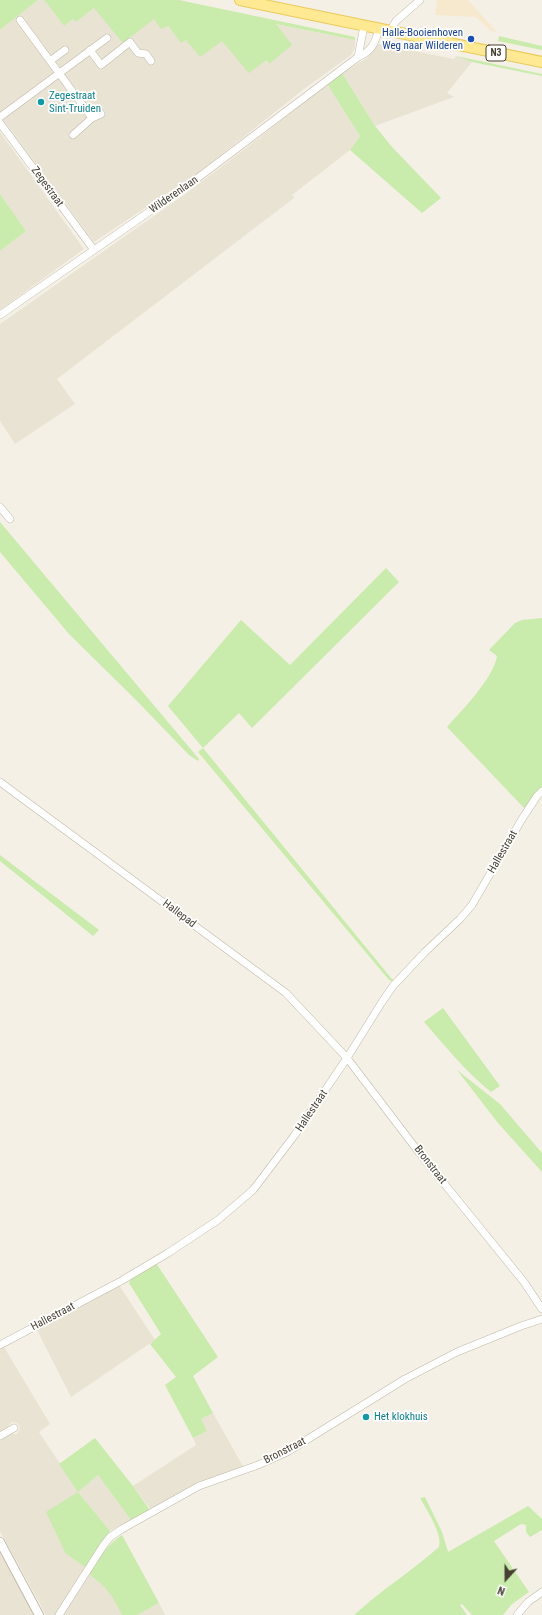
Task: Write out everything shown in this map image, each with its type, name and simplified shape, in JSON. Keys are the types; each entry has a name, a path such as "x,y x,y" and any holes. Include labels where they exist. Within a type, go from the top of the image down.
{"main road":[{"name":"N3","path":"240,0 542,62"}],"street":[{"path":"390,31 396,21 420,0"},
{"path":"20,20 92,118"},
{"path":"358,57 364,26"},
{"name":"Wilderenlaan","path":"0,315 195,180 343,68 358,57 367,53 374,42 379,29"},
{"path":"0,117 107,38"},
{"path":"90,50 101,65 130,42 138,53 146,54 151,61"},
{"path":"50,61 65,50"},
{"path":"73,135 92,118 102,114"},
{"name":"Zegestraat","path":"0,123 94,250"},
{"path":"0,507 10,519"},
{"name":"Hallepad","path":"0,782 286,993 347,1058"},
{"name":"Hallestraat","path":"0,1345 121,1281 194,1236 238,1204 252,1190 276,1162 347,1058 393,986 472,905 522,819 542,791"},
{"name":"Bronstraat","path":"347,1058 421,1155 524,1282 542,1306 542,1309"},
{"name":"Bronstraat","path":"59,1615 103,1546 110,1537 122,1529 200,1486 258,1465 287,1452 406,1379 457,1352 520,1326 542,1319"},
{"path":"0,1436 14,1428"},
{"path":"0,1542 39,1615"},
{"path":"517,1615 528,1602 542,1592"}],"shaded area":[{"path":"38,0 44,0 64,26 73,19 76,22 94,8 154,19 167,25 181,43 185,40 222,41 266,60 268,64 275,24 355,40 355,48 351,55 304,89 202,170 94,242 0,115 0,30"},
{"path":"437,0 468,0 497,32 491,31 476,17 435,15"},
{"path":"378,44 454,59 456,56 472,62 447,93 454,97 375,126 342,73 367,58"},
{"path":"327,84 360,136 350,150 292,195 294,198 57,379 75,404 15,444 0,421 0,324 188,192"},
{"path":"0,132 84,249 0,310 0,251 26,231 0,194"},
{"path":"119,1285 155,1340 71,1397 37,1330"},
{"path":"4,1347 50,1424 39,1432 78,1491 98,1475 131,1520 110,1531 78,1492 66,1554 85,1567 55,1615 46,1615 0,1531 0,1439 9,1434 17,1434 20,1428 17,1423 12,1422 0,1433 0,1350"},
{"path":"213,1413 244,1468 152,1511 133,1486 196,1445 193,1438 207,1431 200,1419"},
{"path":"0,1549 36,1615 0,1615"},
{"path":"89,1574 108,1589 115,1599 122,1615 63,1615"},
{"path":"159,1603 165,1615 137,1615"}],"green space":[{"path":"0,0 38,0 0,30"},
{"path":"44,0 179,0 355,37 355,40 276,24 292,45 269,64 266,60 249,73 222,41 200,57 186,40 181,43 168,26 161,29 154,19 123,43 94,8 76,22 73,19 64,26"},
{"path":"499,36 542,46 542,50 498,41"},
{"path":"456,56 542,74 542,76 472,62"},
{"path":"342,73 375,126 392,147 441,198 422,213 350,150 360,136 327,84"},
{"path":"0,194 26,231 0,251"},
{"path":"0,522 199,759 198,761 189,755 69,634 0,552"},
{"path":"386,568 399,582 252,728 239,713 203,748 168,706 241,620 290,665"},
{"path":"542,618 542,789 525,809 447,727 469,703 490,674 497,656 489,650 515,623 522,620"},
{"path":"203,748 391,978 396,980 394,982 389,980 198,752"},
{"path":"0,855 99,930 93,936 0,861"},
{"path":"443,1008 500,1086 491,1092 464,1067 424,1022"},
{"path":"457,1070 500,1104 542,1153 542,1172 498,1123"},
{"path":"156,1263 218,1357 193,1376 213,1413 201,1419 207,1431 193,1438 165,1385 176,1377 150,1344 161,1334 129,1283 131,1279"},
{"path":"95,1438 150,1510 131,1520 98,1475 78,1492 59,1464"},
{"path":"78,1492 110,1531 85,1567 66,1554 46,1512"},
{"path":"425,1497 442,1532 448,1552 528,1506 542,1519 542,1530 530,1537 526,1532 526,1525 521,1524 494,1541 529,1592 512,1604 503,1615 472,1615 462,1604 460,1605 467,1615 354,1615 439,1547 439,1535 420,1498"},
{"path":"122,1535 159,1603 137,1615 122,1615 108,1592 89,1574 107,1548"}],"place":[{"name":"Halle-Booienhoven Weg naar Wilderen","path":"471,39"},
{"name":"Zegestraat Sint-Truiden","path":"41,102"},
{"name":"Het klokhuis","path":"366,1417"}]}
